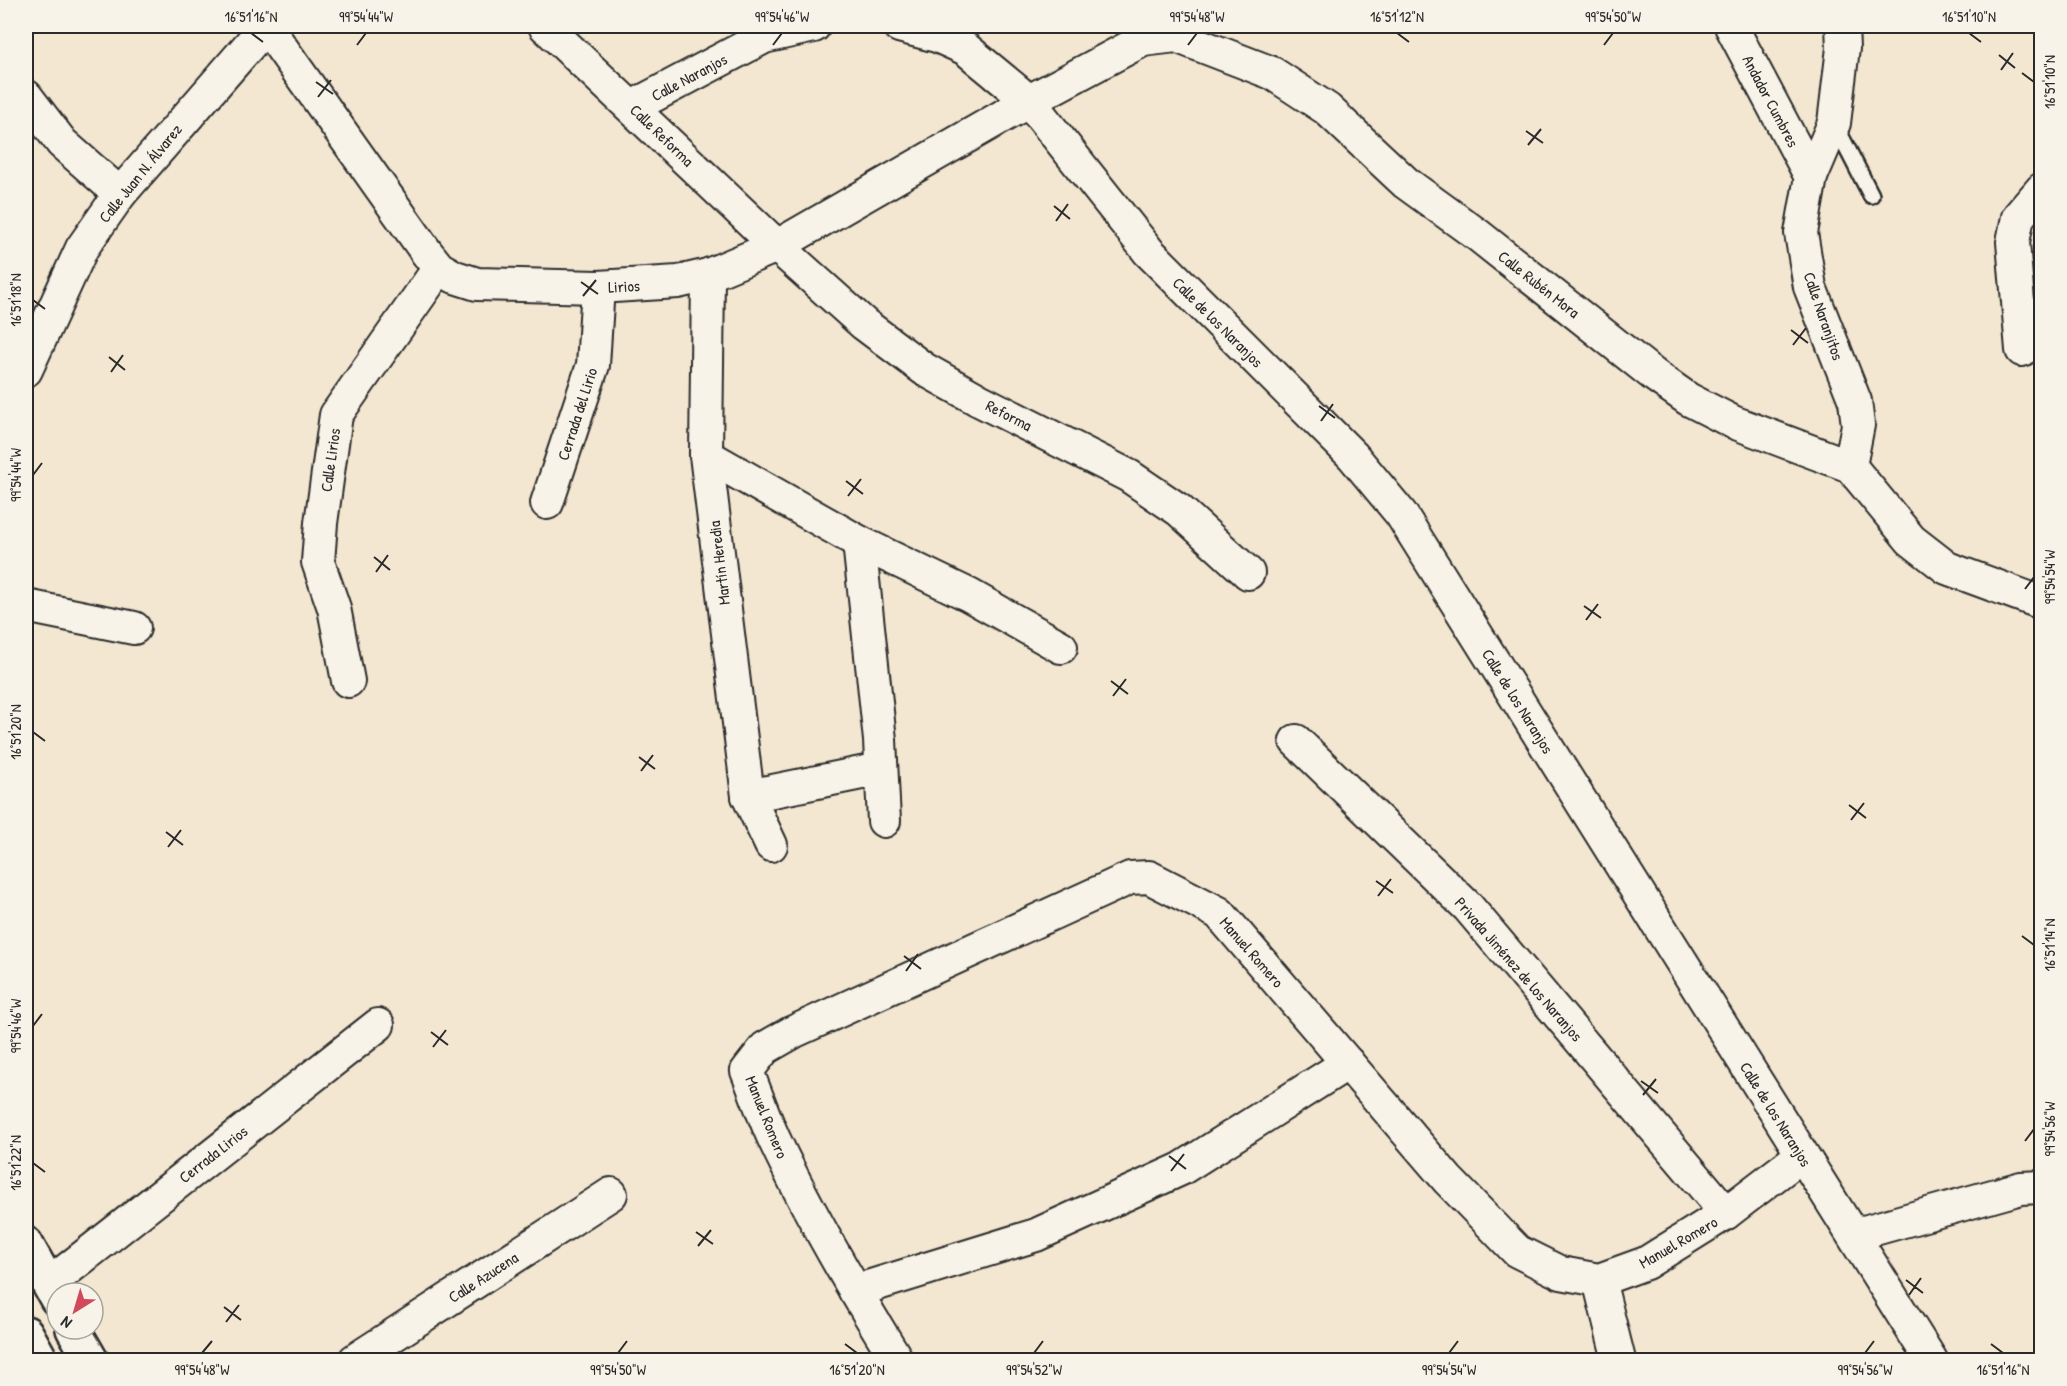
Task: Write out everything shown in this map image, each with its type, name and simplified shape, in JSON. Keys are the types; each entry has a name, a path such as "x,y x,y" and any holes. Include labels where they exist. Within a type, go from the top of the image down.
{"main road":[{"path":"26,1244 47,1281"},
{"path":"26,1333 41,1360"},
{"path":"80,1341 91,1360"}],"street":[{"name":"Calle Juan N. Álvarez","path":"26,370 82,248 120,194 266,26"},
{"name":"Lirios","path":"266,26 427,253 440,268 455,277 477,284 598,287 678,282 708,275 777,246 1029,101"},
{"name":"Calle Naranjos","path":"632,107 764,37 814,26"},
{"name":"Calle de los Naranjos","path":"899,26 937,36 966,48 1029,101 1149,252 1353,456 1401,514 1931,1360"},
{"name":"Andador Cumbres","path":"1731,26 1811,177"},
{"name":"Calle Naranjitos","path":"1842,26 1843,48 1834,123 1811,177 1801,233 1810,287 1856,401 1858,425 1850,466"},
{"name":"Calle Reforma","path":"562,30 632,107 777,246"},
{"name":"Calle Rubén Mora","path":"1029,101 1143,40 1176,36 1272,73 1327,109 1406,183 1479,236 1654,375 1688,399 1733,422 1850,466 1911,540 1947,568 2042,603"},
{"path":"26,96 62,143 120,194"},
{"path":"2022,350 2030,317 2013,242 2018,217 2042,189"},
{"name":"Reforma","path":"777,246 864,324 924,369 979,400 1129,476 1179,510 1248,573"},
{"name":"Calle Lirios","path":"348,681 334,608 318,562 336,416 440,268"},
{"name":"Martín Heredia","path":"708,275 706,455 748,796 771,845"},
{"name":"Cerrada del Lirio","path":"547,503 594,365 598,287"},
{"path":"706,455 859,542 969,595 1061,647"},
{"path":"859,542 880,740 884,821"},
{"path":"26,606 134,628"},
{"name":"Privada Jiménez de los Naranjos","path":"1296,741 1468,907 1726,1214"},
{"path":"748,796 881,769"},
{"name":"Manuel Romero","path":"897,1360 855,1291 774,1138 747,1071 765,1048 793,1032 1130,878 1149,877 1219,913 1448,1180 1517,1251 1561,1273 1599,1280 1646,1263 1726,1214 1802,1155"},
{"name":"Cerrada Lirios","path":"65,1281 378,1025"},
{"path":"855,1291 1036,1235 1181,1169 1347,1063"},
{"path":"1850,1230 1864,1232 2021,1188 2042,1187"},
{"name":"Calle Azucena","path":"355,1360 611,1194"},
{"path":"1599,1280 1619,1360"}],"lane":[{"path":"1834,123 1871,195"}]}
